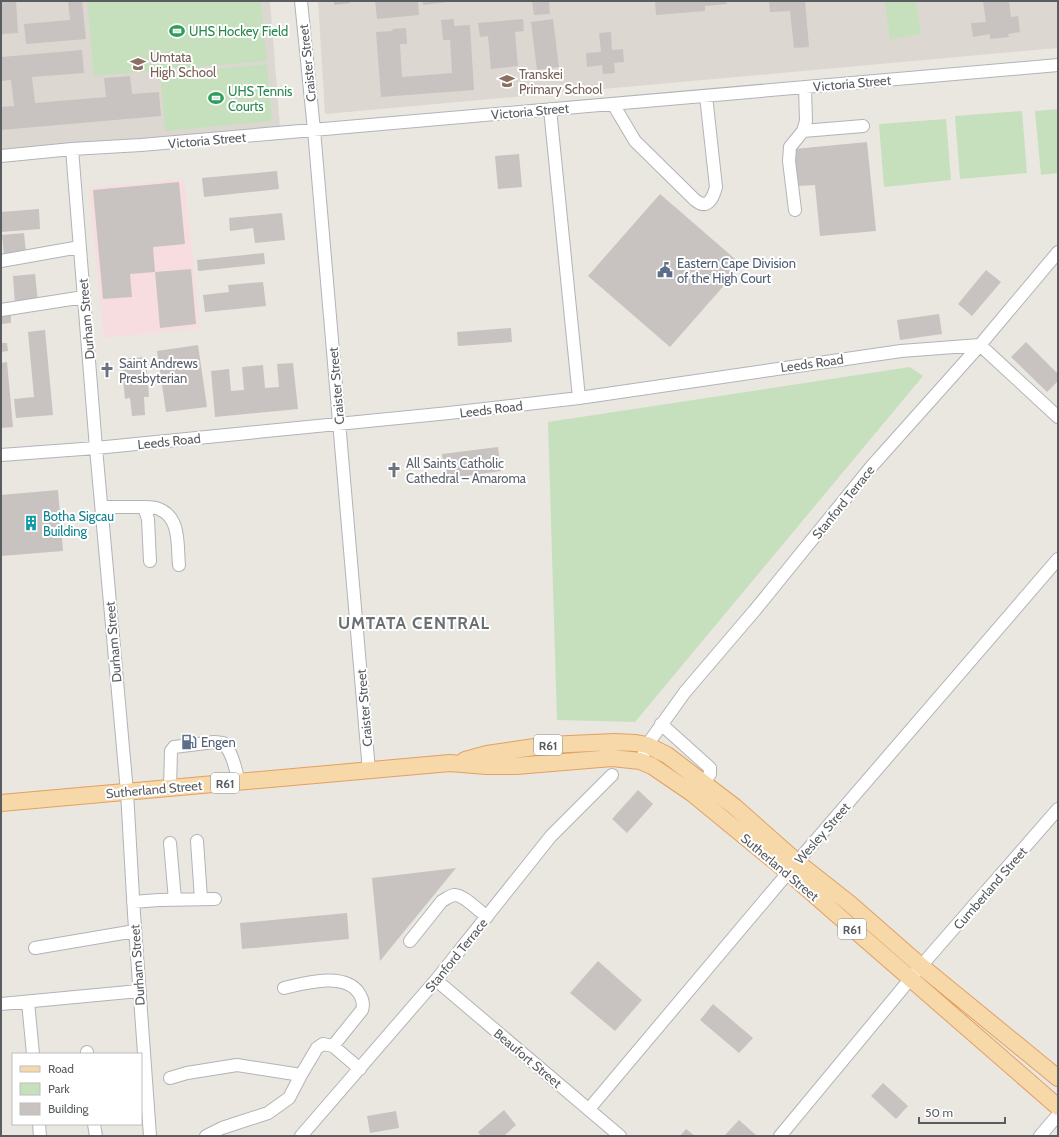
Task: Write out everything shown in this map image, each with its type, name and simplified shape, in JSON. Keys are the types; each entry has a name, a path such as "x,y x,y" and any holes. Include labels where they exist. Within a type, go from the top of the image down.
{"main road":[{"name":"Sutherland Street","path":"1,803 450,763 487,754 548,745 614,742 636,743 647,746 667,755 735,807 792,867 910,980 1058,1107"},
{"name":"Sutherland Street","path":"450,763 487,766 516,766 612,758 640,761 660,771 792,867 849,903 921,966 1058,1078"}],"street":[{"name":"Craister Street","path":"301,1 314,130 369,771"},
{"name":"Victoria Street","path":"1,156 72,149 149,145 1058,66"},
{"path":"794,210 790,147 803,131 806,121 805,87"},
{"path":"613,104 635,141 695,200 699,203 706,204 710,202 716,187 706,96"},
{"path":"550,109 579,398"},
{"path":"803,131 863,126"},
{"name":"Durham Street","path":"72,149 96,448 127,792 133,902 150,1136"},
{"path":"1,261 80,247"},
{"name":"Stanford Terrace","path":"640,761 647,746 685,692 755,610 871,467 980,345 1058,252"},
{"path":"1,310 84,297"},
{"path":"980,345 1058,417"},
{"name":"Leeds Road","path":"1,455 96,448 449,414 579,398 893,352 980,345"},
{"path":"102,507 159,508 174,522 179,565"},
{"path":"144,507 148,519 150,562"},
{"name":"Wesley Street","path":"589,1109 792,867 1058,559"},
{"path":"662,724 710,768 710,774 703,783"},
{"path":"170,788 171,752 174,747 214,742 224,743 228,747 239,782"},
{"name":"Stanford Terrace","path":"301,1136 436,980 551,836 612,776"},
{"name":"Cumberland Street","path":"780,1136 921,966 1058,809"},
{"path":"198,841 201,899"},
{"path":"170,843 175,900"},
{"path":"410,941 442,901 449,896 461,896 487,917"},
{"path":"133,902 214,899"},
{"path":"35,948 135,931"},
{"path":"284,988 313,981 328,980 345,983 357,989 363,1000 364,1005 362,1010 333,1046"},
{"name":"Beaufort Street","path":"436,980 620,1136"},
{"path":"1,1004 139,991"},
{"path":"28,1002 33,1053"},
{"path":"206,1136 222,1128 268,1113 289,1098 317,1048 323,1044 333,1046 360,1069"},
{"path":"170,1078 187,1073 238,1065 301,1075"},
{"path":"1040,1136 1058,1115"},
{"path":"39,1125 40,1136"},
{"path":"94,1125 96,1136"}],"shaded area":[{"name":"Umtata High School","path":"1,1 270,1 280,127 1,151"},
{"name":"Transkei Primary School","path":"318,1 1058,1 1058,48 325,114"},
{"path":"184,179 200,328 104,338 89,188"}],"green space":[{"name":"UHS Hockey Field","path":"87,1 261,1 267,61 94,76"},
{"path":"885,1 916,1 921,34 890,40"},
{"name":"UHS Tennis Courts","path":"267,64 272,121 165,131 160,74"},
{"path":"1058,109 1058,173 1041,175 1035,111"},
{"path":"1022,111 1027,173 960,179 955,116"},
{"path":"946,119 951,180 884,187 879,124"},
{"path":"910,367 923,376 635,722 557,720 548,422"}],"building":[{"path":"1,1 16,1 18,33 1,34"},
{"path":"68,1 82,1 86,39 26,44 24,24 70,20"},
{"path":"334,1 350,1 350,3 334,5"},
{"path":"375,1 418,1 419,15 377,19"},
{"path":"423,1 448,1 448,2 423,5"},
{"path":"532,1 549,1 550,14 534,15"},
{"path":"655,1 726,1 727,4 705,6 705,11 656,15"},
{"path":"769,1 805,1 809,47 794,48 790,11 770,12"},
{"path":"983,1 1009,1 1011,17 1018,16 1020,32 1008,34 1009,37 990,39 990,34 973,37 971,23 986,22"},
{"path":"454,19 454,26 470,25 474,90 381,97 376,32 393,31 392,29 406,28 407,44 400,44 402,77 452,73 450,40 443,40 441,20"},
{"path":"523,19 524,31 515,32 518,66 491,69 488,36 480,37 478,23"},
{"path":"553,19 559,67 537,70 531,22"},
{"path":"611,32 612,50 623,49 624,62 614,63 615,73 603,74 602,65 587,67 586,53 601,52 599,33"},
{"path":"82,50 84,73 32,77 35,103 106,97 104,78 130,76 132,94 159,92 161,116 1,130 1,107 14,106 11,80 1,81 1,57"},
{"path":"867,142 876,231 820,236 815,185 798,186 794,149"},
{"path":"519,154 522,187 498,189 495,156"},
{"path":"277,171 279,189 204,197 202,178"},
{"path":"179,182 185,244 153,247 155,272 130,274 132,297 103,299 93,190"},
{"name":"Eastern Cape Division of the High Court","path":"660,194 742,265 670,347 588,276"},
{"path":"39,209 40,229 1,232 1,212"},
{"path":"282,213 285,240 255,243 253,228 230,231 229,218"},
{"path":"24,233 27,262 5,264 2,235"},
{"path":"264,253 265,264 198,271 197,260"},
{"path":"191,269 196,324 160,328 155,272"},
{"path":"986,270 1001,282 972,316 958,304"},
{"path":"35,274 38,302 15,305 13,276"},
{"path":"263,282 266,306 205,312 203,295 229,292 228,285"},
{"path":"11,313 11,323 1,324 1,314"},
{"path":"939,314 942,334 900,340 897,320"},
{"path":"511,328 512,342 458,346 457,332"},
{"path":"45,330 53,415 16,418 14,399 34,397 28,332"},
{"path":"1026,342 1058,374 1058,381 1047,392 1011,357"},
{"path":"1,343 7,343 8,351 1,352"},
{"path":"198,345 207,407 166,412 157,351"},
{"path":"146,357 149,397 144,397 145,415 132,416 130,398 125,399 121,359"},
{"path":"7,362 13,427 1,428 1,363"},
{"path":"293,363 298,409 215,417 211,371 229,369 231,391 244,390 242,367 263,365 265,388 279,387 277,364"},
{"path":"498,447 501,471 445,479 442,454"},
{"name":"Botha Sigcau Building","path":"58,490 63,551 1,556 1,495"},
{"path":"638,790 653,804 627,833 612,819"},
{"path":"456,868 380,961 372,878"},
{"path":"347,913 349,939 242,949 240,923"},
{"path":"598,961 642,1000 615,1031 570,993"},
{"path":"713,1004 753,1038 739,1053 700,1020"},
{"path":"883,1083 908,1106 896,1119 871,1096"},
{"path":"504,1110 516,1125 504,1136 481,1136 478,1132"},
{"path":"396,1111 399,1128 370,1133 367,1116"},
{"path":"739,1120 757,1136 724,1136"},
{"path":"686,1129 695,1136 680,1136"}],"place":[{"name":"UHS Hockey Field","path":"177,31"},
{"name":"Umtata High School","path":"138,64"},
{"name":"Transkei Primary School","path":"507,81"},
{"name":"UHS Tennis Courts","path":"216,98"},
{"name":"Eastern Cape Division of the High Court","path":"665,270"},
{"name":"Saint Andrews Presbyterian","path":"107,370"},
{"name":"All Saints Catholic Cathedral – Amaroma","path":"394,470"},
{"name":"Botha Sigcau Building","path":"31,523"},
{"name":"Engen","path":"189,742"}],"district":[{"name":"UMTATA CENTRAL","path":"414,623"}]}
